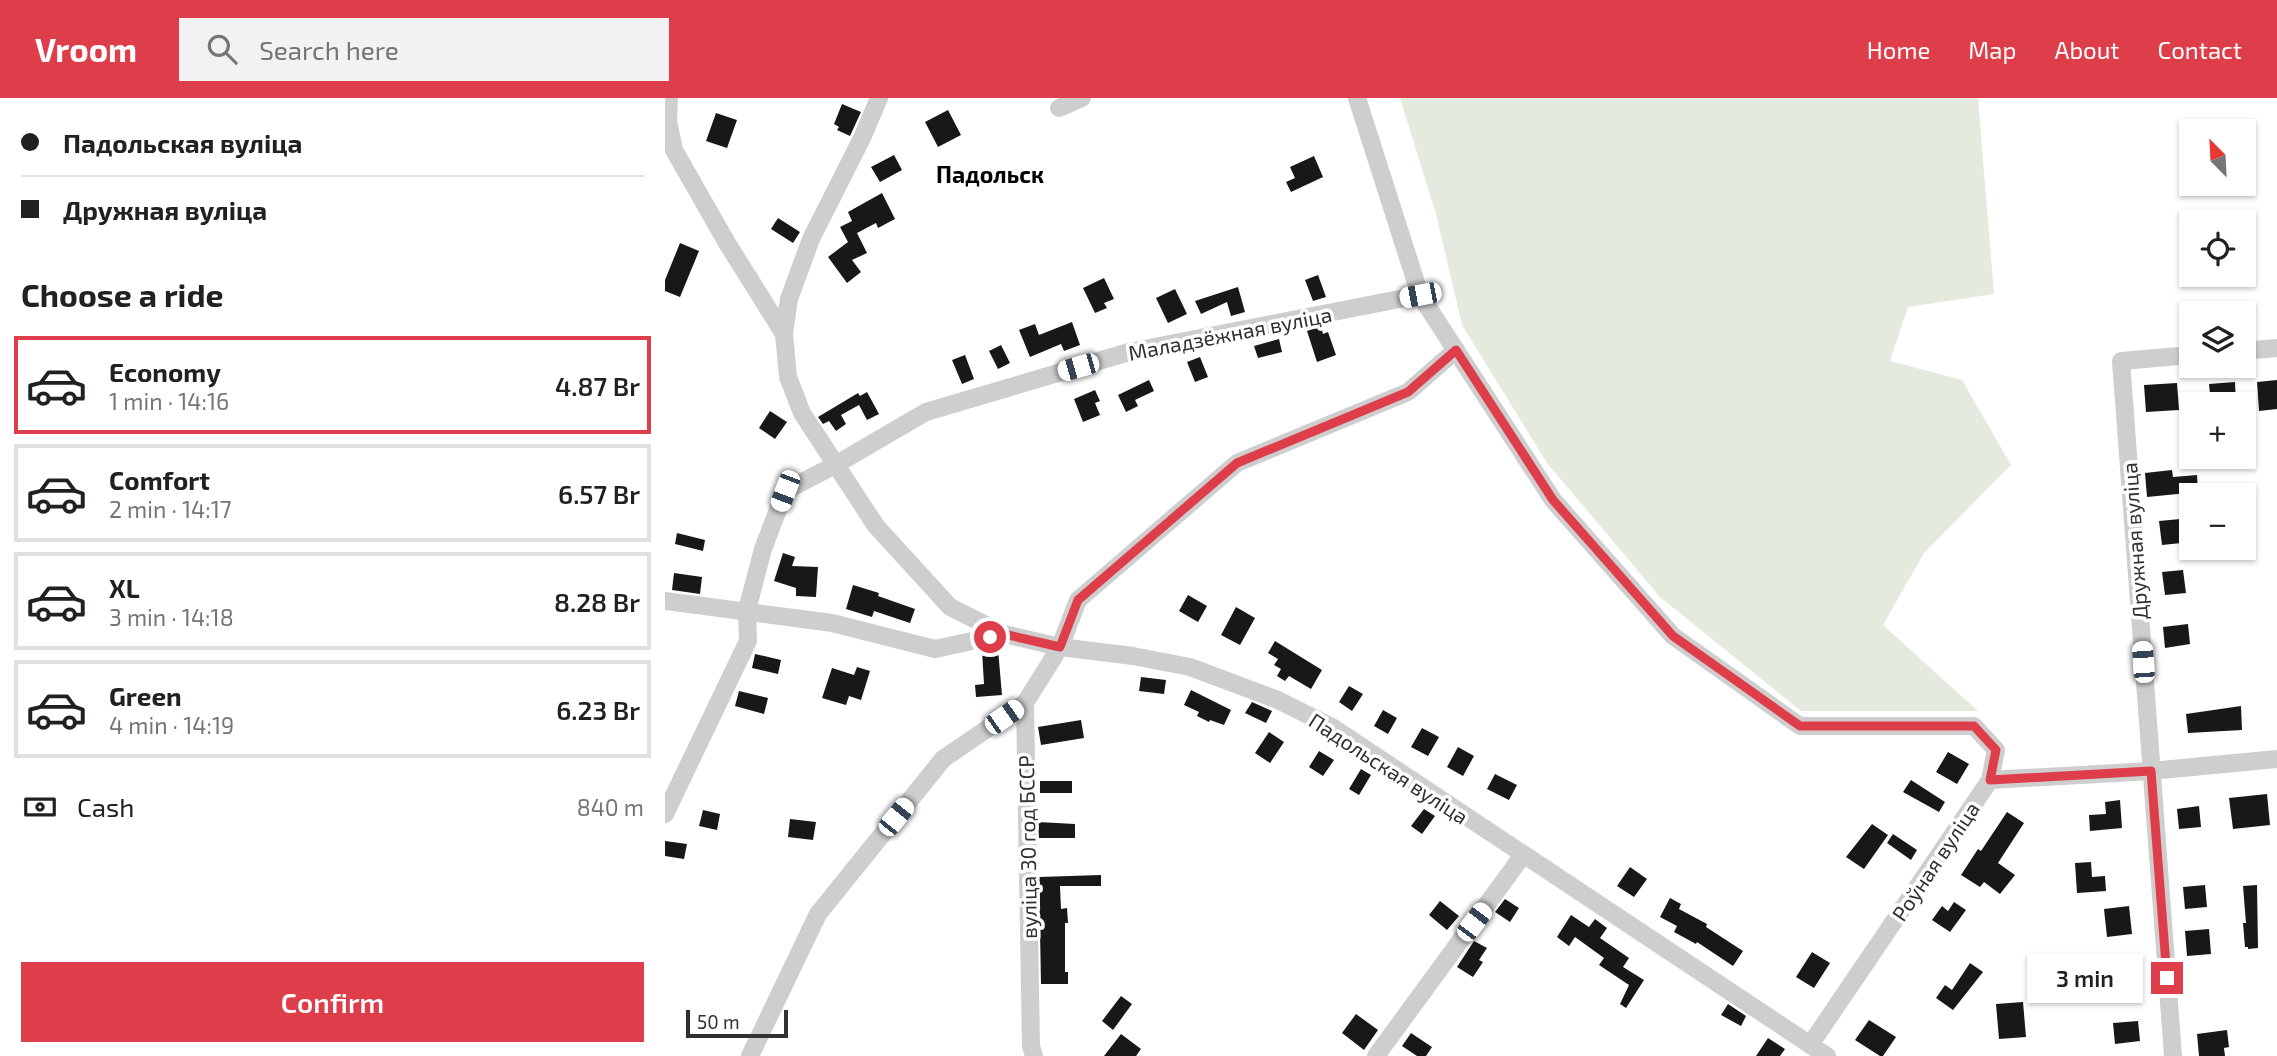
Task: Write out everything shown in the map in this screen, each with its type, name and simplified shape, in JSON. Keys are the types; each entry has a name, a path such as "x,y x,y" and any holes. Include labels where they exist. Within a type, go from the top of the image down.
{"street":[{"path":"669,98 668,121 674,150 727,243 784,334"},
{"path":"879,98 811,239 789,299 784,334 788,377 802,412 876,526 950,607 1004,634"},
{"path":"1059,108 1082,98"},
{"path":"750,1056 818,914 943,759 1025,702 1060,647 1078,600 1237,463 1408,392 1456,350 1420,295 1357,98"},
{"name":"Маладзёжная вуліца","path":"665,814 748,641 747,610 762,549 785,491 926,412 1129,352 1420,295"},
{"path":"2256,350 2277,348"},
{"name":"Роўная вуліца","path":"1456,350 1553,500 1673,636 1800,726 1974,726 1996,750 1990,780 1815,1051"},
{"name":"Дружная вуліца","path":"2173,1056 2121,362 2179,356"},
{"name":"Падольская вуліца","path":"665,601 832,622 935,649 1004,634 1060,647 1133,656 1190,667 1278,700 1332,727 1815,1051"},
{"name":"вуліца 30 год БССР","path":"1025,702 1031,1046 1034,1056"},
{"path":"1990,780 2151,771 2277,760"},
{"path":"1376,1056 1523,855"}],"shaded area":[{"path":"1400,98 1978,98 1994,294 1908,307 1890,361 1962,380 2011,465 1924,553 1883,625 1978,711 1801,711 1660,597 1547,463 1462,325 1436,214"}],"building":[{"path":"842,104 861,112 850,136 837,130 839,127 834,124"},
{"path":"948,110 961,135 938,147 925,122"},
{"path":"716,113 737,120 727,148 706,141"},
{"path":"894,155 902,170 880,182 871,167"},
{"path":"1314,156 1323,177 1291,192 1286,182 1295,178 1290,167"},
{"path":"882,193 895,219 878,228 876,223 857,233 867,253 852,260 861,272 847,283 828,257 848,242 840,227 852,221 848,212"},
{"path":"778,218 800,232 793,243 771,229"},
{"path":"680,243 699,251 680,297 665,291 665,280"},
{"path":"1318,275 1326,297 1313,301 1305,280"},
{"path":"1104,278 1114,299 1104,303 1107,308 1095,313 1083,288"},
{"path":"1238,287 1245,312 1231,316 1227,302 1201,314 1195,301"},
{"path":"1175,289 1187,314 1168,323 1156,298"},
{"path":"1072,322 1080,345 1064,351 1061,344 1030,357 1019,330 1035,324 1039,335"},
{"path":"1321,326 1323,334 1328,332 1336,355 1317,362 1307,331"},
{"path":"1279,339 1282,352 1258,358 1254,346"},
{"path":"1001,345 1010,363 998,369 989,351"},
{"path":"965,355 974,379 962,384 952,360"},
{"path":"1200,357 1208,377 1195,382 1187,362"},
{"path":"1149,380 1154,391 1135,400 1138,406 1126,412 1118,395"},
{"path":"2277,380 2277,409 2259,411 2257,382"},
{"path":"2235,382 2235,392 2210,392 2209,384"},
{"path":"2177,383 2179,410 2146,412 2144,385"},
{"path":"1095,390 1100,401 1095,403 1100,415 1083,422 1074,399"},
{"path":"867,392 879,414 867,420 859,405 841,415 846,424 836,431 829,421 823,424 818,417 858,393 860,396"},
{"path":"770,411 787,422 775,439 759,428"},
{"path":"2172,470 2173,477 2197,475 2197,483 2179,483 2179,494 2147,497 2145,473"},
{"path":"2179,519 2179,543 2162,545 2159,521"},
{"path":"677,533 705,540 703,551 675,544"},
{"path":"783,553 795,557 792,566 818,567 816,597 796,596 796,588 774,581"},
{"path":"2183,570 2186,593 2165,595 2162,572"},
{"path":"674,573 702,577 700,594 672,590"},
{"path":"853,585 915,609 910,623 874,611 872,617 846,609"},
{"path":"1188,595 1207,606 1198,622 1179,611"},
{"path":"1236,607 1255,618 1240,645 1221,635"},
{"path":"2188,624 2190,644 2165,648 2163,627"},
{"path":"1275,641 1322,670 1311,689 1289,676 1285,681 1277,676 1281,669 1274,665 1278,659 1268,653"},
{"path":"998,649 1002,695 976,697 975,685 984,684 982,651"},
{"path":"755,654 781,660 778,674 752,668"},
{"path":"857,667 870,671 861,700 849,696 846,705 822,698 832,668 854,675"},
{"path":"1141,677 1166,680 1164,694 1139,691"},
{"path":"1349,686 1363,694 1352,711 1339,702"},
{"path":"1191,690 1231,710 1224,725 1197,716 1199,712 1184,705"},
{"path":"739,691 768,698 764,714 735,706"},
{"path":"1252,702 1272,711 1266,723 1245,713"},
{"path":"2241,706 2242,730 2188,733 2186,714"},
{"path":"1383,710 1397,718 1388,734 1374,726"},
{"path":"1081,720 1084,738 1041,745 1038,727"},
{"path":"1422,728 1439,737 1428,756 1411,747"},
{"path":"1269,732 1284,742 1270,763 1255,753"},
{"path":"1458,747 1474,756 1463,776 1447,767"},
{"path":"1319,751 1334,760 1323,776 1309,767"},
{"path":"1948,752 1969,764 1957,784 1936,772"},
{"path":"1361,769 1371,775 1359,795 1349,789"},
{"path":"1495,774 1517,785 1509,800 1487,789"},
{"path":"1911,780 1945,802 1939,812 1903,792"},
{"path":"1040,781 1072,781 1072,793 1040,793"},
{"path":"2267,794 2270,825 2233,829 2229,798"},
{"path":"2120,800 2122,828 2090,831 2089,815 2106,814 2105,802"},
{"path":"2199,806 2201,827 2179,829 2177,809"},
{"path":"1424,809 1435,816 1422,834 1411,826"},
{"path":"703,810 720,814 717,830 699,826"},
{"path":"2007,812 2024,823 1998,863 2015,875 2000,894 1984,882 1980,887 1961,875"},
{"path":"790,819 816,822 813,840 788,837"},
{"path":"1038,822 1075,824 1075,838 1039,838"},
{"path":"1872,824 1888,835 1864,869 1846,857"},
{"path":"1893,834 1917,850 1911,860 1887,843"},
{"path":"665,841 687,844 684,859 665,856"},
{"path":"2091,862 2092,877 2105,876 2106,891 2077,893 2075,863"},
{"path":"1630,867 1647,879 1634,897 1617,886"},
{"path":"1101,875 1101,886 1060,886 1061,909 1067,908 1065,972 1068,972 1068,984 1041,984 1039,877"},
{"path":"2205,885 2207,907 2185,909 2183,887"},
{"path":"2257,885 2258,948 2248,949 2245,947 2243,923 2246,923 2243,886"},
{"path":"1670,898 1681,904 1679,909 1707,924 1706,927 1743,951 1733,966 1697,942 1696,944 1674,932 1677,926 1660,917"},
{"path":"1505,899 1519,908 1510,922 1495,912"},
{"path":"1440,901 1459,916 1447,930 1429,915"},
{"path":"1954,902 1966,910 1950,932 1932,920 1942,906 1948,911"},
{"path":"2129,906 2132,934 2107,937 2104,909"},
{"path":"1571,915 1589,927 1595,919 1607,928 1600,938 1629,958 1623,967 1644,980 1626,1008 1620,1004 1629,985 1599,965 1604,958 1575,937 1569,946 1557,937"},
{"path":"2209,929 2211,954 2187,956 2185,931"},
{"path":"1474,941 1487,948 1479,960 1483,962 1473,977 1457,967"},
{"path":"1812,952 1830,963 1814,988 1796,977"},
{"path":"2131,956 2134,978 2109,981 2106,960"},
{"path":"1970,963 1983,972 1953,1010 1936,998 1945,985 1952,990"},
{"path":"1121,996 1132,1004 1113,1030 1102,1021"},
{"path":"2023,1002 2026,1037 1999,1039 1996,1004"},
{"path":"1728,1004 1746,1016 1741,1026 1721,1015"},
{"path":"1356,1014 1378,1030 1364,1050 1342,1033"},
{"path":"1869,1020 1896,1037 1883,1056 1855,1040"},
{"path":"2138,1021 2140,1041 2115,1044 2113,1023"},
{"path":"2227,1030 2229,1047 2224,1048 2225,1056 2199,1056 2197,1034"},
{"path":"1411,1033 1432,1047 1426,1056 1417,1056 1402,1046"},
{"path":"1121,1034 1141,1049 1136,1056 1104,1056"},
{"path":"1768,1038 1785,1049 1780,1056 1756,1056"}],"district":[{"name":"Падольск","path":"990,174"}],"route":[{"path":"990,637 1004,634 1060,647 1078,600 1237,463 1408,392 1456,350 1553,500 1673,636 1800,726 1974,726 1996,750 1990,780 2151,771 2167,978"}]}
